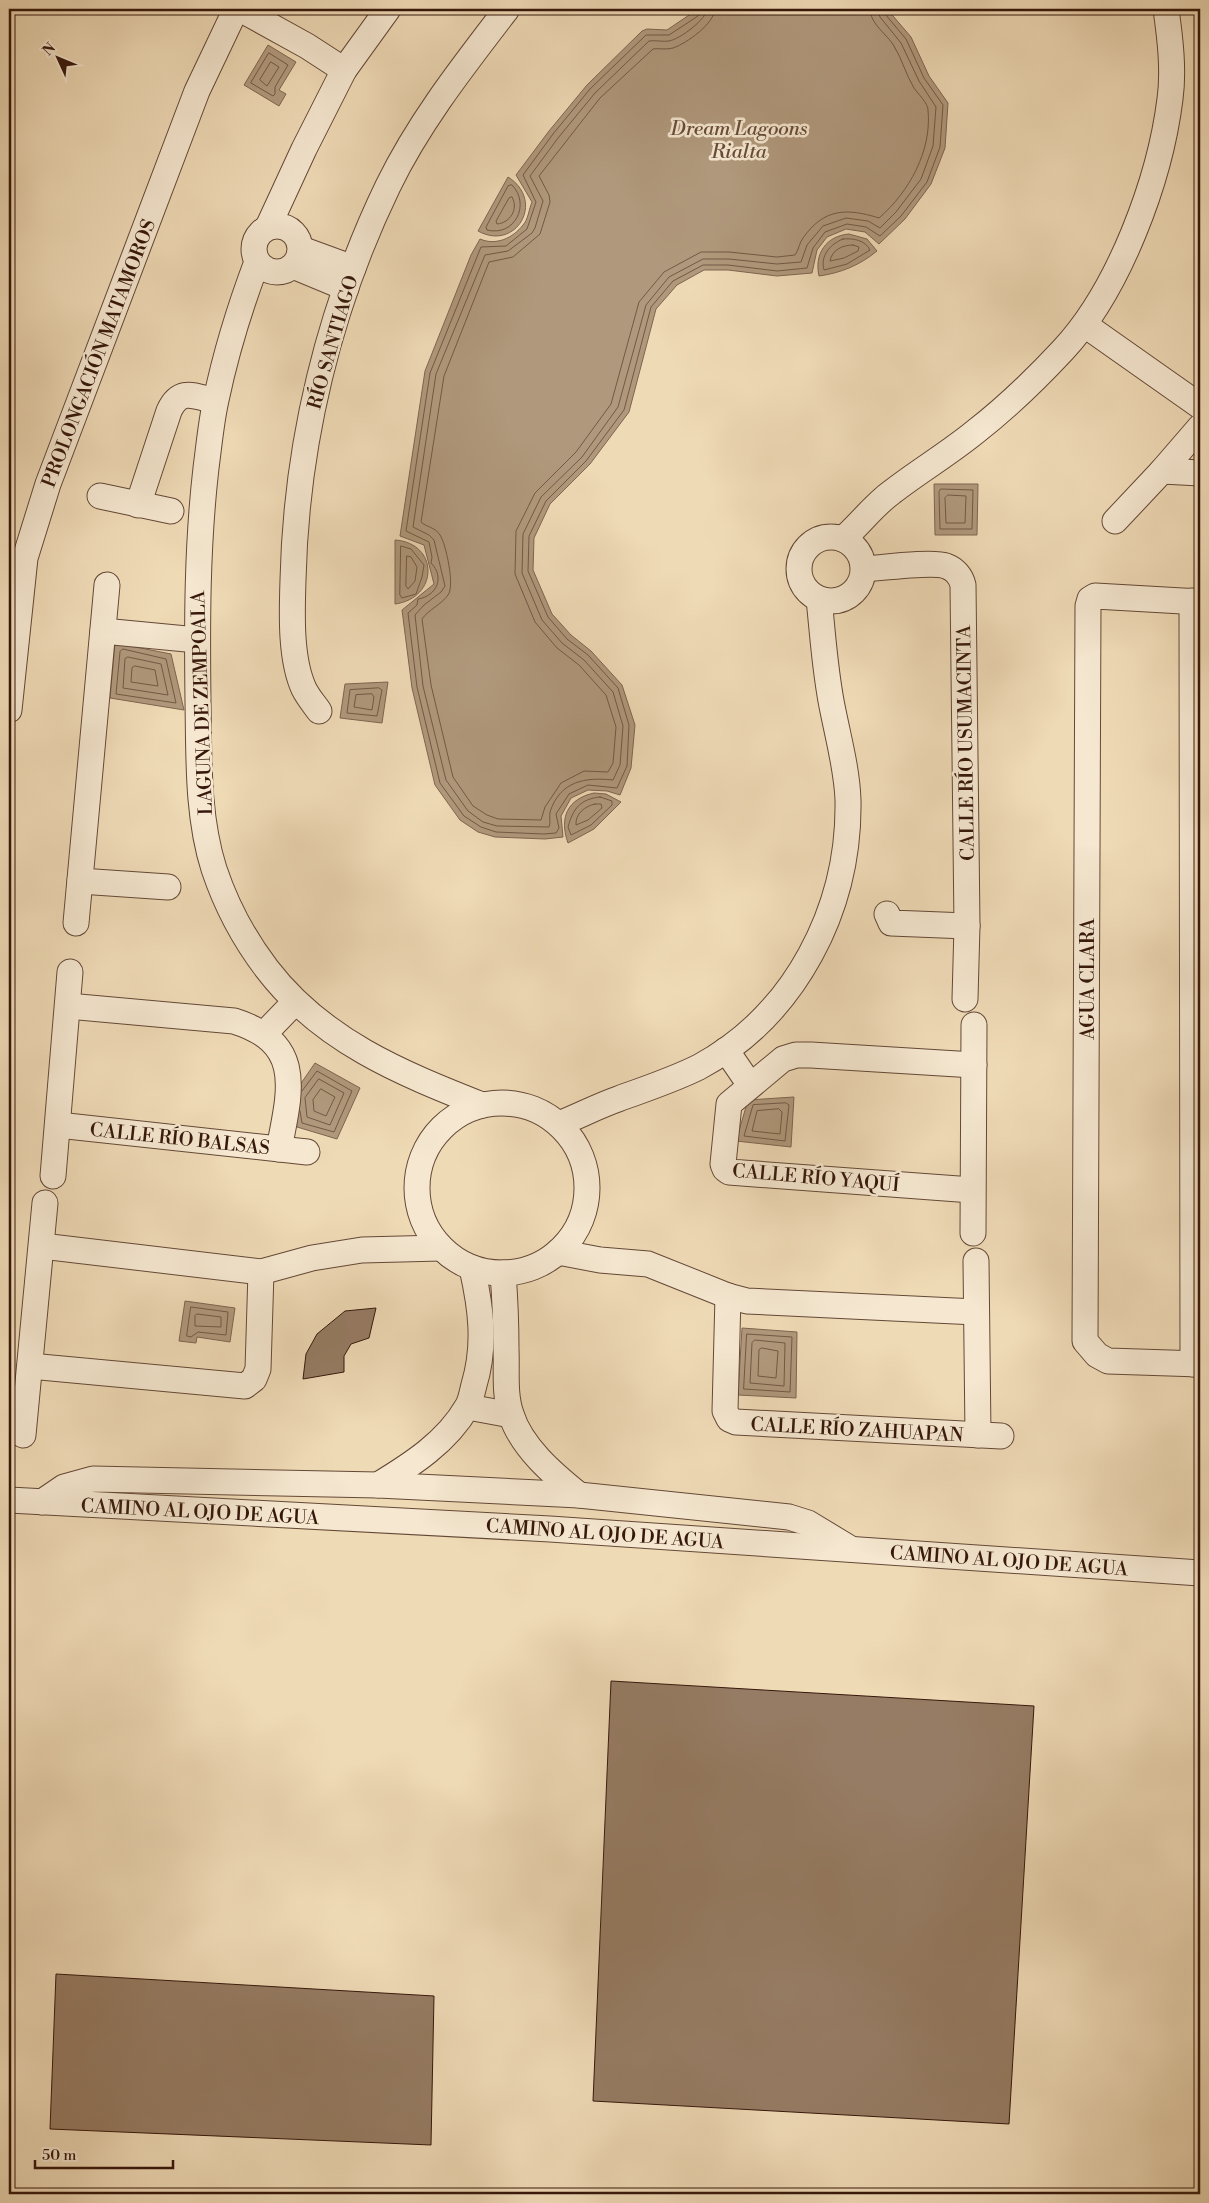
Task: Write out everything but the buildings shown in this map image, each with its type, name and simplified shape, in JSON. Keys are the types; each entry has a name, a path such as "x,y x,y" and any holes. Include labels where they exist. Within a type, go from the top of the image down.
{"street":[{"path":"238,9 307,46 344,70"},
{"name":"PROLONGACIÓN MATAMOROS","path":"9,710 25,558 48,484 197,91 238,9"},
{"path":"268,228 283,226 290,229 299,241 297,258 278,273 263,268 257,262 254,246 256,238 268,228 300,157 344,70 388,9"},
{"name":"RÍO SANTIAGO","path":"319,710 309,698 300,680 294,644 292,597 294,539 302,463 326,355 350,278 389,184 455,77 507,9"},
{"path":"843,539 890,493 975,433 1004,408 1063,350 1085,324 1117,268 1140,217 1155,168 1171,97 1170,42 1166,9"},
{"path":"297,258 350,278"},
{"name":"LAGUNA DE ZEMPOALA","path":"257,262 234,324 215,401 199,537 197,640 200,768 204,817 214,867 245,939 268,971 296,1002 353,1047 408,1076 482,1105"},
{"path":"1085,324 1200,406"},
{"path":"138,505 169,412 175,401 180,396 192,395 215,401"},
{"path":"1115,521 1200,427"},
{"path":"1162,471 1200,473"},
{"path":"100,496 171,511"},
{"path":"823,538 843,539 858,551 864,570 858,586 845,598 828,601 810,594 800,577 801,557 807,549 823,538"},
{"name":"CALLE RÍO USUMACINTA","path":"864,570 937,564 953,569 962,581 967,926"},
{"path":"76,923 107,585"},
{"name":"AGUA CLARA","path":"1196,601 1095,596 1090,600 1088,606 1085,1341 1097,1355 1108,1361 1197,1364"},
{"path":"559,1124 610,1102 669,1081 699,1067 726,1050 766,1015 798,978 819,940 840,878 847,837 848,800 845,761 833,710 826,668 819,599"},
{"path":"1196,601 1197,1364"},
{"path":"103,630 197,640"},
{"path":"80,881 168,886"},
{"path":"888,914 891,923 967,926 965,999"},
{"path":"54,1176 70,972"},
{"path":"264,1034 296,1002"},
{"name":"CALLE RÍO BALSAS","path":"58,1125 279,1148 289,1095 286,1061 276,1046 264,1034 252,1027 234,1022 68,1006"},
{"path":"973,1233 974,1025"},
{"path":"726,1050 750,1085"},
{"name":"CALLE RÍO YAQUÍ","path":"972,1190 727,1171 723,1164 729,1104 783,1059 796,1055 974,1065"},
{"path":"510,1102 536,1109 559,1124 577,1147 587,1174 586,1202 576,1230 558,1252 532,1267 503,1273 472,1268 455,1259 441,1248 426,1227 418,1202 417,1177 424,1152 438,1131 458,1115 482,1105 510,1102"},
{"path":"279,1148 307,1152"},
{"path":"23,1434 45,1203"},
{"path":"42,1246 261,1272 312,1258 362,1250 441,1248"},
{"path":"558,1252 600,1260 648,1264 728,1296 747,1301 976,1312"},
{"name":"CALLE RÍO ZAHUAPAN","path":"728,1296 726,1411 731,1420 736,1422 989,1436 976,1312 976,1261"},
{"path":"378,1485 433,1447 468,1407 478,1371 482,1341 480,1306 472,1268"},
{"path":"30,1366 245,1386 254,1378 258,1369 261,1272"},
{"path":"503,1273 506,1312 507,1388 511,1415 522,1436 541,1460 579,1495"},
{"path":"468,1407 511,1415"},
{"path":"42,1502 64,1487 93,1478 378,1485 579,1495 789,1517 808,1523 851,1549"},
{"name":"CAMINO AL OJO DE AGUA","path":"9,1500 550,1529 1200,1574"}],"water":[{"name":"Dream Lagoons Rialta","path":"698,9 887,9 911,37 929,76 948,103 945,148 931,184 905,219 879,244 865,232 846,229 827,237 817,250 812,273 777,276 728,270 704,270 677,285 656,309 629,412 590,464 550,504 534,538 533,570 552,614 571,635 591,651 622,685 635,725 631,768 620,795 607,791 588,790 571,798 561,816 563,837 545,839 495,837 478,832 460,820 435,785 412,688 402,610 434,584 424,545 400,536 425,371 471,255 480,239 492,242 504,240 519,230 525,223 532,202 516,175 549,131 587,85 642,31 647,29 667,30"},
{"path":"268,45 296,62 279,90 286,94 279,106 244,85"},
{"path":"508,177 519,187 525,199 522,221 504,235 492,236 478,231"},
{"path":"849,234 867,239 877,251 850,268 819,276 818,260 828,242 841,235"},
{"path":"934,484 978,484 977,535 935,535"},
{"path":"395,540 409,543 420,550 426,560 428,571 426,582 420,592 409,600 395,604"},
{"path":"115,643 171,654 184,710 110,698"},
{"path":"388,682 382,723 340,718 345,684"},
{"path":"594,793 606,794 621,802 594,829 568,843 564,825 568,811 577,800"},
{"path":"315,1063 360,1088 337,1139 297,1127 293,1095"},
{"path":"794,1097 791,1147 736,1141 748,1100"},
{"path":"185,1301 235,1308 230,1342 197,1337 196,1343 179,1341"},
{"path":"742,1328 797,1332 796,1398 738,1395"}]}
